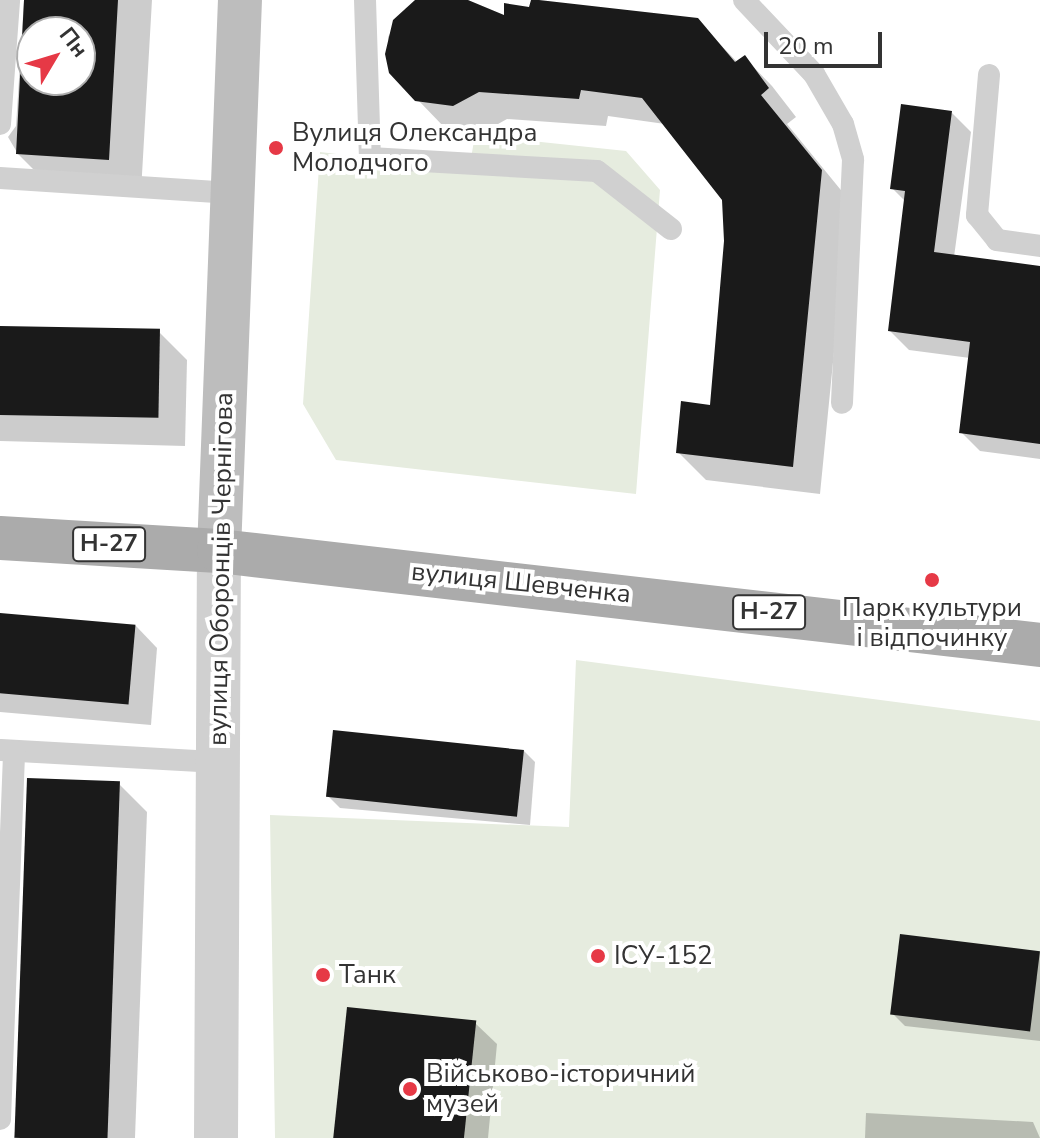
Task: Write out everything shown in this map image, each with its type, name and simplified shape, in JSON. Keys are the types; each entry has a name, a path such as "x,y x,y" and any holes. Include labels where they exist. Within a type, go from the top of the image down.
{"main road":[{"name":"вулиця Оборонців Чернігова","path":"219,551 240,0"},
{"name":"вулиця Шевченка","path":"0,538 219,551 1040,645"}],"street":[{"name":"вулиця Оборонців Чернігова","path":"216,1138 219,551"}],"lane":[{"path":"0,124 9,0"},
{"path":"365,0 370,158 597,171 671,229"},
{"path":"744,0 814,74 843,124 853,160 842,403"},
{"path":"989,75 977,215 997,240 1040,246"},
{"path":"0,178 232,193"},
{"path":"0,1119 7,750 218,762"}],"shaded area":[{"path":"475,135 626,151 660,190 636,494 336,460 303,404 320,152 469,170"},
{"path":"576,660 1040,721 1040,1138 275,1138 270,815 569,827"}],"building":[{"path":"24,0 118,0 109,160 16,154 19,96 96,96 96,16 23,16"},
{"path":"415,0 468,0 504,15 504,3 529,7 531,0 539,0 698,18 735,62 745,55 769,88 761,95 822,170 793,467 676,453 681,401 710,405 724,241 722,200 642,98 581,90 579,99 479,92 453,106 415,101 389,73 385,54 393,20"},
{"path":"901,104 952,111 934,252 1040,266 1040,444 959,433 970,342 888,331 905,191 890,189"},
{"path":"0,326 160,329 158,418 0,415"},
{"path":"0,613 135,625 129,705 0,693"},
{"path":"333,730 524,750 517,817 326,797"},
{"path":"27,778 120,781 107,1138 14,1138"},
{"path":"900,934 1040,951 1030,1032 890,1014"},
{"path":"347,1007 476,1021 464,1138 333,1138"}],"place":[{"name":"Вулиця Олександра Молодчого","path":"276,148"},
{"name":"Парк культури і відпочинку","path":"932,580"},
{"name":"ІСУ-152","path":"598,956"},
{"name":"Танк","path":"323,975"},
{"name":"Військово-історичний музей","path":"410,1089"}]}
